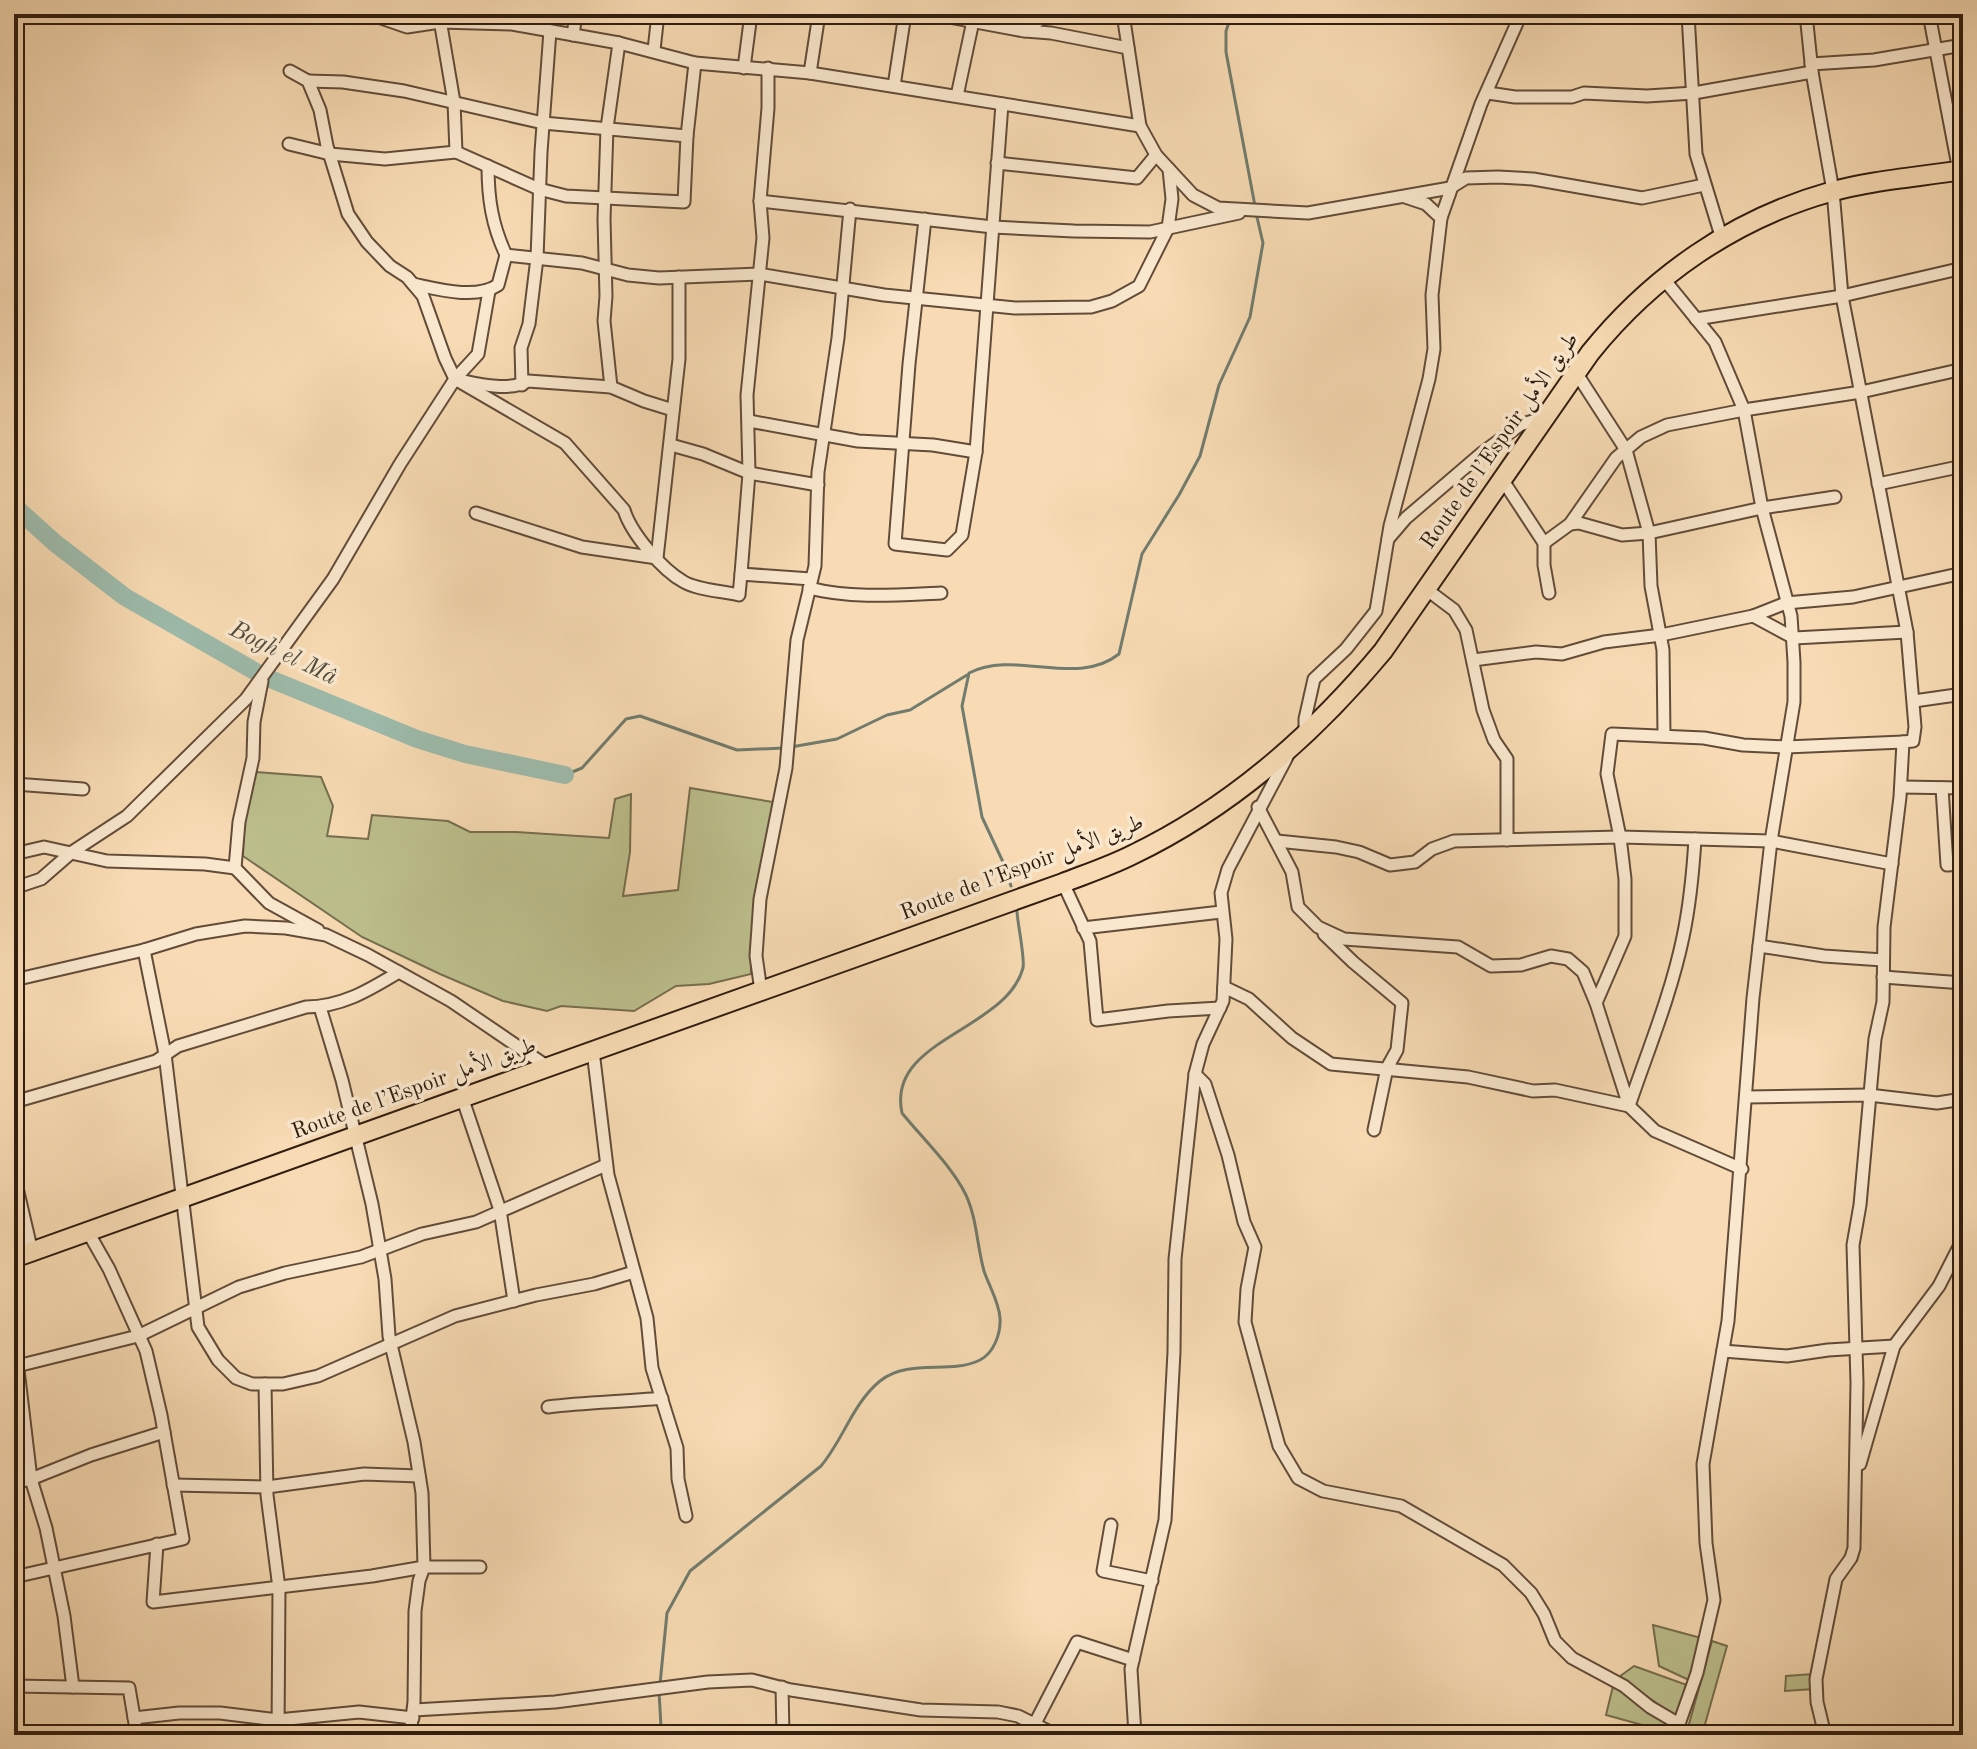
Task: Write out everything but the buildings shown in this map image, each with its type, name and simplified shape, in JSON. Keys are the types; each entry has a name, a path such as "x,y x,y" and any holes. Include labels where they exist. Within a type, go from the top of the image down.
{"highway":[{"name":"Route de l’Espoir طريق الأمل","path":"23,1255 1063,883 1129,857 1164,838 1208,811 1299,740 1349,691 1383,651 1611,327 1663,278 1721,236 1759,218 1833,191 1961,170"}],"street":[{"path":"376,14 407,27 440,18 512,19 550,31 654,50 695,63 810,73 1140,126"},
{"path":"573,35 576,14"},
{"path":"654,50 658,14"},
{"path":"744,68 751,14"},
{"path":"810,73 819,14"},
{"path":"894,86 905,14"},
{"path":"933,14 1128,48"},
{"path":"1024,31 1049,14"},
{"path":"1123,14 1140,126 1156,155 1193,195 1218,208 1308,213 1450,188 1466,178 1533,179 1642,198 1704,185"},
{"path":"1135,1735 1131,1669 1165,1520 1169,1479 1175,1259 1195,1074 1203,1044 1223,1001 1226,939 1221,893 1228,869 1258,807 1299,740 1314,679 1346,649 1376,611 1403,470 1429,379 1434,349 1432,295 1441,218 1481,104 1521,14"},
{"path":"1688,14 1696,154 1721,236"},
{"path":"1596,1003 1625,936 1625,879 1607,774 1612,734 1786,747 1913,741 1914,701 1907,632 1842,296 1833,191 1806,14"},
{"path":"1929,14 1961,170 1963,211"},
{"path":"440,18 454,102 456,152"},
{"path":"957,96 973,21"},
{"path":"522,385 521,348 529,324 537,258 550,31"},
{"path":"611,387 605,346 605,197 607,128 619,43"},
{"path":"1488,93 1515,97 1572,97 1584,93 1647,96 1694,93 1812,68 1963,45"},
{"path":"289,144 330,154 385,159 456,152 539,189 566,196 684,202 695,63"},
{"path":"308,81 320,110 348,214 367,242 390,266 407,277 423,296 455,379 565,443 624,510 628,524 657,558 685,582 739,595 749,473 747,395 763,238 760,201 768,108 768,68"},
{"path":"290,71 308,81 343,82 404,91 543,123 687,136"},
{"path":"925,219 895,544 947,550 962,535 976,452 1002,104"},
{"path":"997,163 1137,178 1156,155"},
{"path":"413,284 445,290 489,291 498,285 506,255 494,229 488,195 488,166"},
{"path":"506,255 582,263 628,275 759,274 916,298 1052,309 1091,307 1112,301 1139,286 1168,228 1172,199 1169,169"},
{"path":"1405,197 1426,204 1441,218"},
{"path":"760,201 993,227 1150,232 1255,210"},
{"path":"761,991 756,956 760,899 780,808 797,640 815,566 818,485 838,338 850,209"},
{"path":"1696,319 1842,296 1963,268"},
{"path":"657,558 679,359 679,277"},
{"path":"1195,1074 1205,1084 1228,1155 1244,1222 1255,1247 1245,1322 1279,1446 1298,1478 1323,1491 1401,1506 1503,1565 1531,1593 1555,1641 1572,1658 1624,1686 1679,1730 1697,1673 1714,1600 1706,1543 1703,1464 1728,1321 1759,946 1771,841 1794,702 1794,638 1762,508 1744,410 1715,342 1663,278"},
{"path":"14,888 41,879 72,852 127,816 246,699 333,579 366,518 455,379 478,354 489,291"},
{"path":"1544,543 1570,524 1616,458 1641,437 1667,425 1861,392 1963,369"},
{"path":"1577,374 1626,450 1649,533 1651,586 1661,635 1664,736"},
{"path":"455,379 484,385 522,385 528,381 611,387 673,410"},
{"path":"1388,539 1406,518 1482,453 1520,425 1546,417"},
{"path":"749,421 858,441 933,445 976,452"},
{"path":"671,445 749,473 818,485"},
{"path":"1878,484 1963,466"},
{"path":"1502,479 1544,543 1549,593"},
{"path":"1570,524 1579,523 1622,535 1649,533 1762,508 1835,497"},
{"path":"476,513 582,547 657,558"},
{"path":"1473,660 1536,652 1562,654 1604,642 1661,635 1753,616 1786,603 1853,597 1963,573"},
{"path":"741,574 810,584 846,594 941,593"},
{"path":"1426,589 1454,610 1466,630 1483,710 1494,740 1507,759 1507,840"},
{"path":"1753,616 1794,638 1907,632"},
{"path":"235,868 239,822 253,758 254,722 263,676"},
{"path":"1914,701 1963,694"},
{"path":"1825,1735 1817,1702 1816,1679 1836,1579 1851,1558 1854,1548 1856,1349 1853,1245 1860,1205 1875,1039 1883,1002 1884,927 1901,787 1903,742"},
{"path":"14,784 83,789"},
{"path":"1901,787 1963,788"},
{"path":"1942,788 1947,865 1963,864"},
{"path":"1258,807 1292,872 1298,907 1353,962 1402,1003 1397,1050 1387,1068 1374,1130"},
{"path":"1277,841 1336,847 1359,852 1390,865 1415,862 1432,849 1454,841 1620,837 1771,841 1892,864"},
{"path":"1629,1106 1665,1004 1683,937 1695,839"},
{"path":"14,854 44,847 107,861 235,868 269,903 451,1001 548,1067"},
{"path":"1063,883 1090,941 1097,1020 1220,1008"},
{"path":"1083,928 1221,912"},
{"path":"14,980 144,950 196,934 245,926 286,928 326,935"},
{"path":"1318,927 1344,939 1458,947 1491,966 1521,965 1551,956 1568,959 1583,972 1596,1003 1629,1106 1655,1131 1742,1169"},
{"path":"1759,946 1824,956 1883,960"},
{"path":"144,950 165,1054 198,1327 218,1360 236,1378 252,1384 283,1384 318,1376 455,1316 634,1272"},
{"path":"14,1102 156,1061 178,1046 221,1031 306,1007 354,999 399,972"},
{"path":"1883,977 1963,983"},
{"path":"1224,987 1249,999 1292,1038 1331,1064 1468,1077 1533,1091 1555,1090 1629,1106"},
{"path":"320,1007 342,1080 381,1249 392,1345 422,1493 424,1567 415,1611 410,1735"},
{"path":"593,1051 606,1165 647,1318 652,1368 677,1448 678,1479 686,1516"},
{"path":"1746,1097 1869,1095 1937,1103 1963,1099"},
{"path":"462,1097 500,1210 514,1301"},
{"path":"17,1366 138,1336 239,1287 285,1273 361,1257 422,1234 476,1222 606,1165"},
{"path":"14,1175 23,1255"},
{"path":"14,1577 183,1539 146,1351 109,1269 88,1232"},
{"path":"1856,1479 1894,1346 1939,1286 1963,1239"},
{"path":"14,1336 31,1479 46,1528 64,1616 73,1687"},
{"path":"1723,1351 1787,1356 1894,1346"},
{"path":"265,1384 267,1487 279,1588 278,1735"},
{"path":"548,1407 662,1398"},
{"path":"14,1483 164,1432"},
{"path":"173,1485 267,1487 364,1474 419,1476"},
{"path":"1111,1525 1103,1571 1152,1581"},
{"path":"157,1544 153,1602 424,1567 480,1567"},
{"path":"1032,1730 1077,1642 1133,1660"},
{"path":"134,1718 179,1713 278,1720 359,1712 413,1714 555,1702 708,1682 752,1680 921,1710 998,1712 1018,1716 1032,1730 1056,1735"},
{"path":"14,1686 129,1688 137,1735"},
{"path":"782,1687 783,1735"}],"green space":[{"path":"256,772 321,777 333,806 327,836 368,839 372,815 448,821 470,832 609,838 615,799 631,794 630,852 623,896 678,890 690,788 773,802 751,942 751,974 709,984 676,986 634,1011 561,1006 547,1011 503,1001 362,937 243,856 244,822"},
{"path":"1653,1625 1701,1638 1691,1681 1659,1666"},
{"path":"1712,1641 1727,1646 1702,1735 1686,1735"},
{"path":"1634,1666 1687,1685 1675,1716 1619,1677"},
{"path":"1813,1674 1814,1689 1785,1691 1786,1676"},
{"path":"1613,1686 1675,1726 1675,1734 1606,1715"}],"waterway":[{"path":"1232,14 1226,31 1226,52 1255,206"},
{"path":"1011,886 982,817 962,706 969,673 1006,665 1084,668 1102,664 1119,654 1142,554 1200,456 1219,385 1250,317 1263,243 1256,213"},
{"name":"Bogh el Mâ","path":"14,506 55,543 125,597 263,676 417,739 465,754 565,775"},
{"path":"791,747 837,739 887,715 910,710 967,675"},
{"path":"565,775 582,768 626,719 640,716 737,750 784,748"},
{"path":"660,1684 667,1613 690,1571 821,1466 862,1400 880,1381 904,1370 956,1366 980,1360 996,1342 999,1312 984,1271 970,1204 953,1173 902,1113 902,1088 912,1068 929,1051 995,1007 1012,989 1023,968 1017,912"},
{"path":"659,1691 663,1735"}]}
